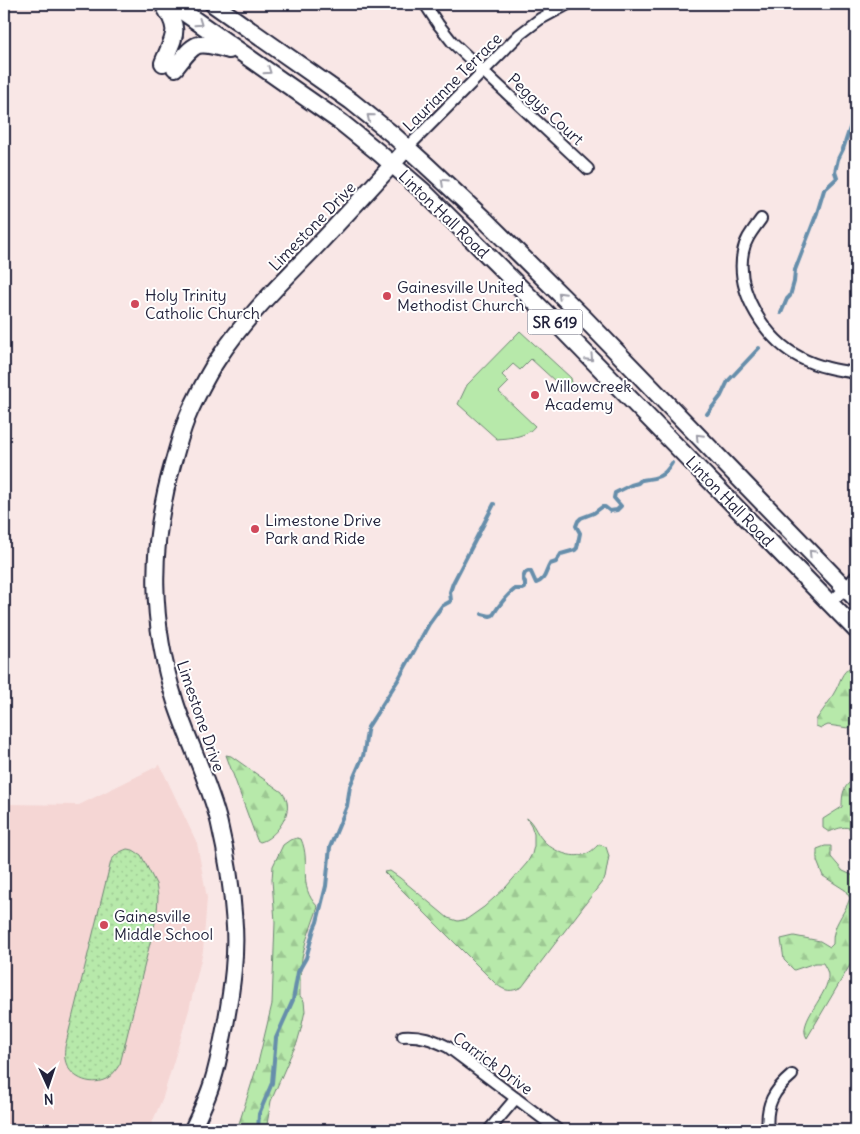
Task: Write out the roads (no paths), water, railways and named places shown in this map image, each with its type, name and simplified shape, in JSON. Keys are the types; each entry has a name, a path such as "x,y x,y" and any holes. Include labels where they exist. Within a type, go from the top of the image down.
{"main road":[{"path":"163,4 171,16 175,31 169,65 197,45 211,45 241,53"},
{"name":"Linton Hall Road","path":"172,4 342,123 423,191 557,324 856,630"},
{"name":"Linton Hall Road","path":"213,4 351,101 407,148 485,220 853,588"}],"street":[{"name":"Peggys Court","path":"425,4 438,24 454,43 588,169"},
{"name":"Laurianne Terrace","path":"407,148 519,35 540,19 568,4"},
{"name":"Limestone Drive","path":"192,1130 213,1081 221,1048 234,956 234,920 230,882 219,821 177,705 165,665 156,607 155,577 160,521 170,474 181,432 188,415 218,360 233,339 262,304 377,183 407,148"},
{"path":"761,219 747,239 743,251 742,264 743,276 755,312 765,328 779,343 796,355 818,366 856,373"},
{"path":"830,603 853,588"},
{"name":"Carrick Drive","path":"403,1036 412,1035 431,1038 448,1047 558,1130"},
{"path":"768,1130 769,1105 783,1082 792,1074"},
{"path":"489,1130 516,1098"}],"waterway":[{"path":"781,313 790,296 795,270 824,190 837,178 835,172 838,159 856,110"},
{"path":"707,414 721,396 728,381 759,348"},
{"path":"482,614 493,615 502,601 511,592 515,589 525,588 523,578 525,573 531,572 536,583 539,582 544,578 550,564 556,562 561,554 575,550 580,533 576,526 581,518 594,513 602,507 610,511 617,510 621,506 614,498 615,493 641,480 659,476 672,463"},
{"path":"258,1130 259,1114 272,1083 276,1038 293,1000 298,972 306,958 317,922 326,886 330,847 347,806 350,786 363,756 368,727 398,680 429,624 442,606 451,601 450,592 453,583 494,504"}],"place":[{"name":"Gainesville United Methodist Church","path":"387,296"},
{"name":"Holy Trinity Catholic Church","path":"135,304"},
{"name":"Willowcreek Academy","path":"535,395"},
{"name":"Limestone Drive Park and Ride","path":"255,529"},
{"name":"Gainesville Middle School","path":"104,925"}]}
